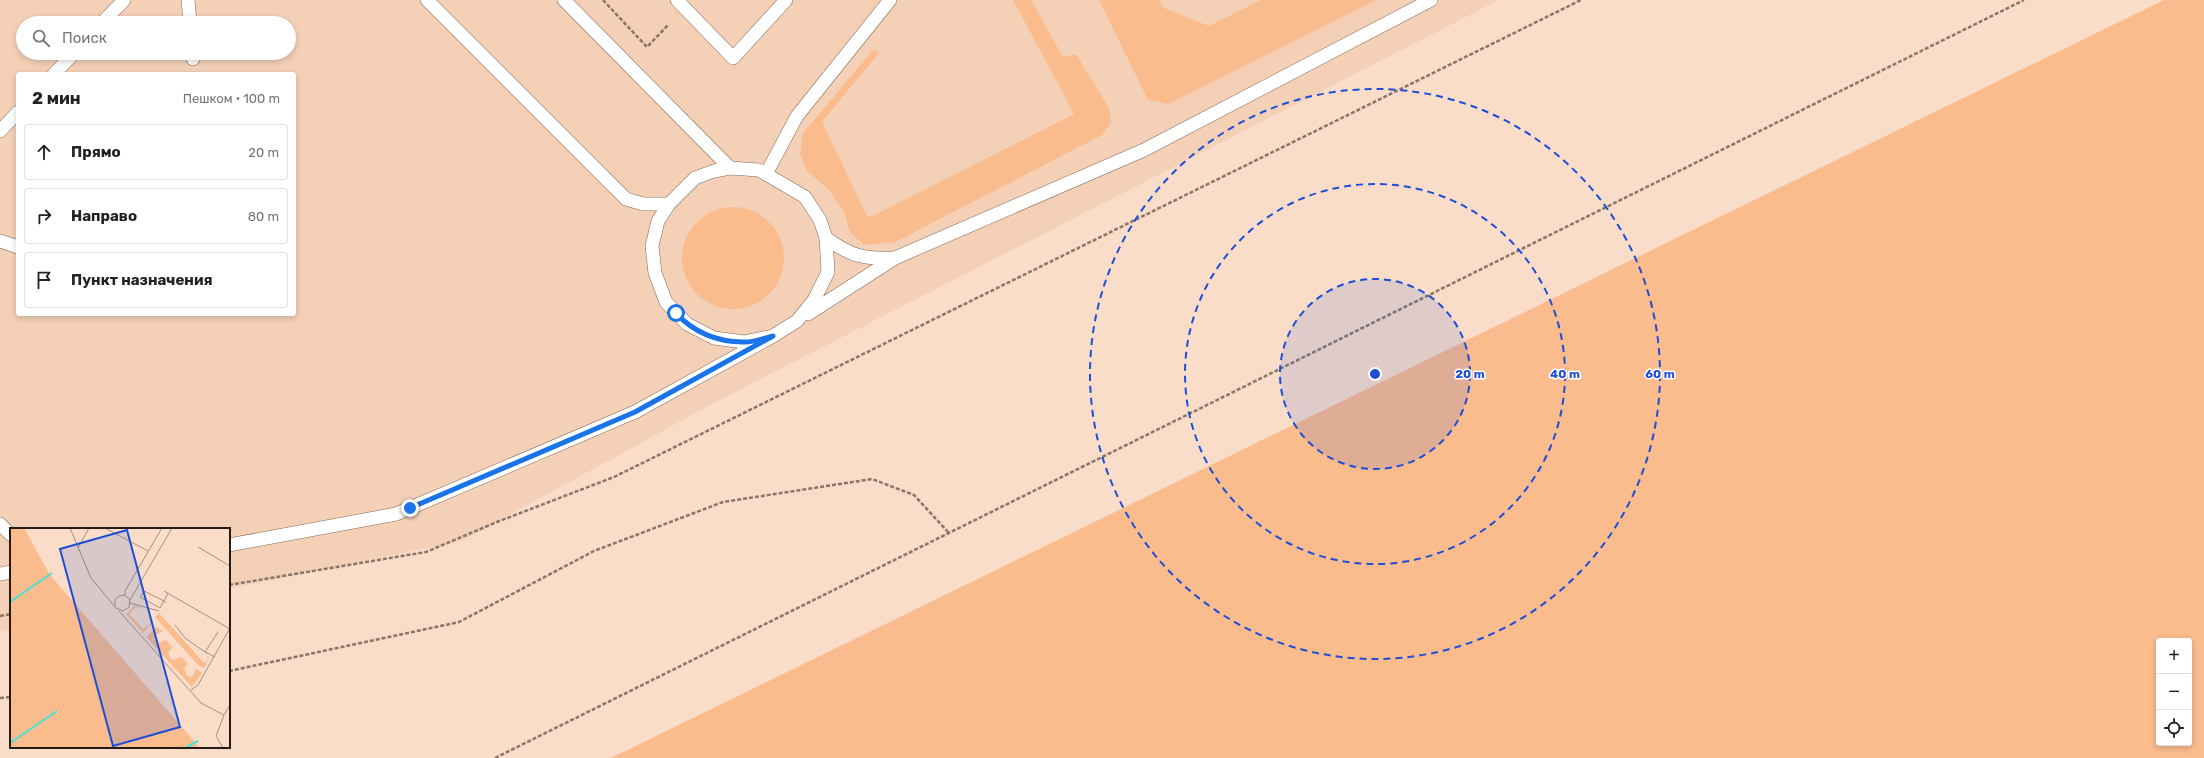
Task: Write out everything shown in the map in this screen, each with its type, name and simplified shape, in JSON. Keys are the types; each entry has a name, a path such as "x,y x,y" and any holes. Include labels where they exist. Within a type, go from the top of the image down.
{"lane":[{"path":"109,16 124,0"},
{"path":"188,0 189,16"},
{"path":"427,0 626,199 643,204 669,204"},
{"path":"564,0 730,168"},
{"path":"681,4 733,58 786,0"},
{"path":"766,174 797,116 890,0"},
{"path":"230,545 396,514 635,412 773,336 895,258 1144,150 1431,0"},
{"path":"56,72 67,60"},
{"path":"0,131 16,114"},
{"path":"773,336 744,342 714,338 687,324 666,302 655,273 652,246 658,221 669,204 695,178 714,170 730,168 759,170 805,197 820,220 826,238 828,272 814,300 796,322"},
{"path":"826,238 845,252 873,259 895,258"},
{"path":"0,241 16,246"},
{"path":"0,524 10,534"},
{"path":"0,574 10,572"}],"path":[{"path":"603,0 647,47 681,4"},
{"path":"230,585 426,552 497,522 614,477 1581,0"},
{"path":"495,758 2024,0"},
{"path":"230,671 459,622 594,550 724,502 872,479 914,495 949,533"},
{"path":"0,616 10,614"},
{"path":"0,698 10,697"}],"shaded area":[{"path":"0,0 1499,0 714,403 462,541 230,589 230,528 10,528 10,630 0,632"},
{"path":"1013,0 1031,0 1063,57 1076,54 1109,108 1111,123 1102,135 895,242 864,245 850,232 844,212 828,189 807,171 800,154 803,133 874,49 879,53 822,122 867,216 871,217 1074,114"},
{"path":"1099,0 1159,0 1164,8 1209,26 1261,0 1376,0 1168,104 1148,100"},
{"path":"2164,0 2204,0 2204,758 611,758"},
{"path":"733,207 752,211 769,222 780,239 784,258 780,277 769,294 752,305 733,309 714,305 697,294 686,277 682,258 686,239 697,222 714,211"}],"route":[{"path":"410,508 635,412 773,336 744,342 714,338 687,324 676,313"}]}
